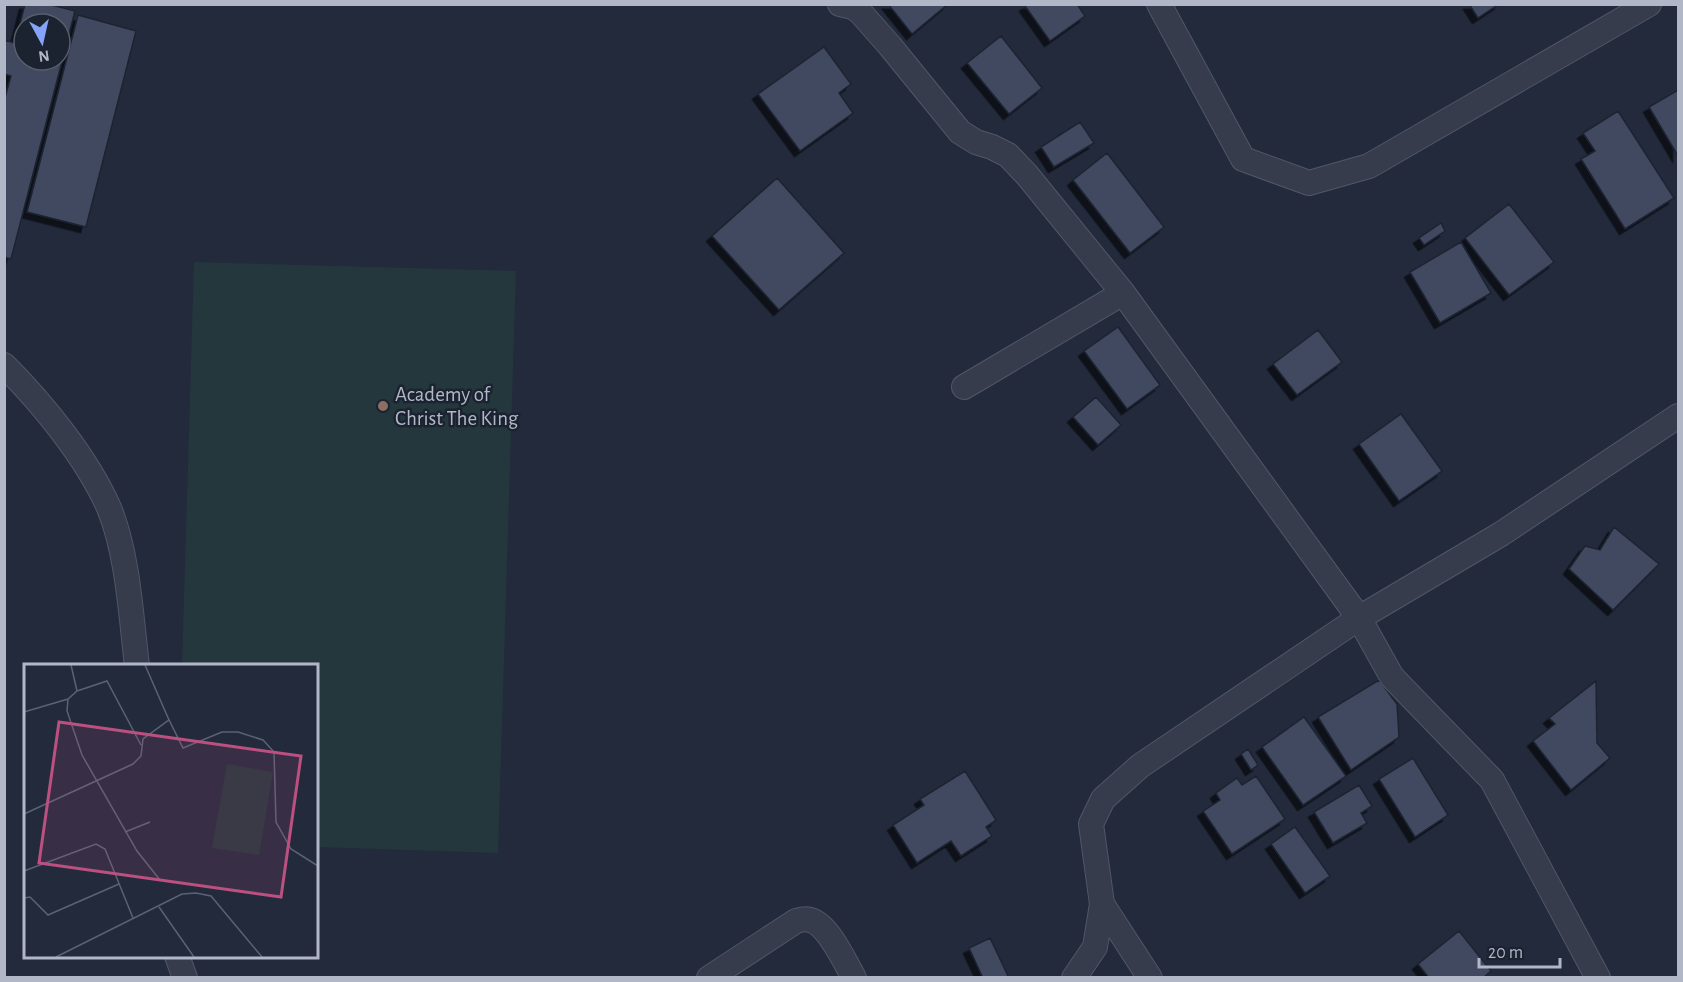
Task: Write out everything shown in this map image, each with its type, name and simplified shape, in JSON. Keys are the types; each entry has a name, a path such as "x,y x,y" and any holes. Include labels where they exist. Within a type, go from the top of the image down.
{"street":[{"path":"840,4 853,7 860,12 960,132 976,142 1000,151 1014,162 1123,293 1359,618 1392,677 1492,780 1598,978"},
{"path":"1159,4 1243,159 1309,183 1369,166 1649,4"},
{"path":"964,387 1123,293"},
{"path":"4,365 33,394 81,459 109,509 123,560 137,664"},
{"path":"1074,978 1095,947 1102,904 1091,824 1102,799 1140,766 1359,618 1501,534 1678,416"},
{"path":"1102,904 1150,978"},
{"path":"709,978 796,921 810,920 825,929 854,978"},
{"path":"177,958 185,978"}],"shaded area":[{"path":"194,262 516,271 498,853 318,847 318,664 182,664"}],"building":[{"path":"25,4 48,4 75,11 72,23 72,12 23,12"},
{"path":"888,4 948,4 912,34"},
{"path":"1028,4 1077,4 1085,16 1050,41 1025,6"},
{"path":"1469,4 1499,4 1478,18"},
{"path":"78,15 136,31 86,227 27,212 63,72 72,72 72,38"},
{"path":"1001,36 1042,88 1009,114 967,63"},
{"path":"4,40 12,42 12,72 59,72 11,259 4,257 4,101 11,76 4,74"},
{"path":"824,47 851,84 839,93 853,113 800,151 758,94"},
{"path":"1678,90 1678,156 1649,107"},
{"path":"1618,111 1674,198 1625,229 1581,159 1595,151 1583,133"},
{"path":"1080,122 1094,143 1054,167 1041,147"},
{"path":"1107,153 1164,227 1130,253 1073,180"},
{"path":"777,178 844,253 779,310 712,236"},
{"path":"1509,204 1554,262 1509,295 1465,238"},
{"path":"1441,223 1445,231 1424,245 1419,238"},
{"path":"1461,242 1491,293 1440,323 1410,272"},
{"path":"1118,327 1160,385 1127,409 1084,351"},
{"path":"1318,330 1342,362 1297,395 1273,364"},
{"path":"1096,397 1121,425 1098,445 1073,417"},
{"path":"1401,414 1442,471 1399,501 1359,444"},
{"path":"1614,527 1659,564 1613,610 1569,569 1585,546 1600,550"},
{"path":"1379,680 1397,704 1399,737 1351,770 1318,717"},
{"path":"1596,681 1597,743 1610,758 1571,790 1533,741 1555,724 1549,718"},
{"path":"1304,717 1346,776 1303,805 1262,747"},
{"path":"1248,749 1258,765 1251,770 1241,754"},
{"path":"1413,758 1448,815 1415,837 1379,779"},
{"path":"965,771 996,820 986,827 992,836 961,856 951,841 917,863 893,825 924,805 920,799"},
{"path":"1256,776 1285,819 1232,854 1203,811 1220,800 1216,793 1237,778 1242,785"},
{"path":"1359,785 1372,806 1361,813 1367,823 1333,843 1314,812"},
{"path":"1295,827 1330,876 1305,893 1271,844"},
{"path":"1459,931 1491,971 1483,978 1429,978 1418,964"},
{"path":"990,938 1009,978 983,978 969,948"}],"place":[{"name":"Academy of Christ The King","path":"383,406"}]}
